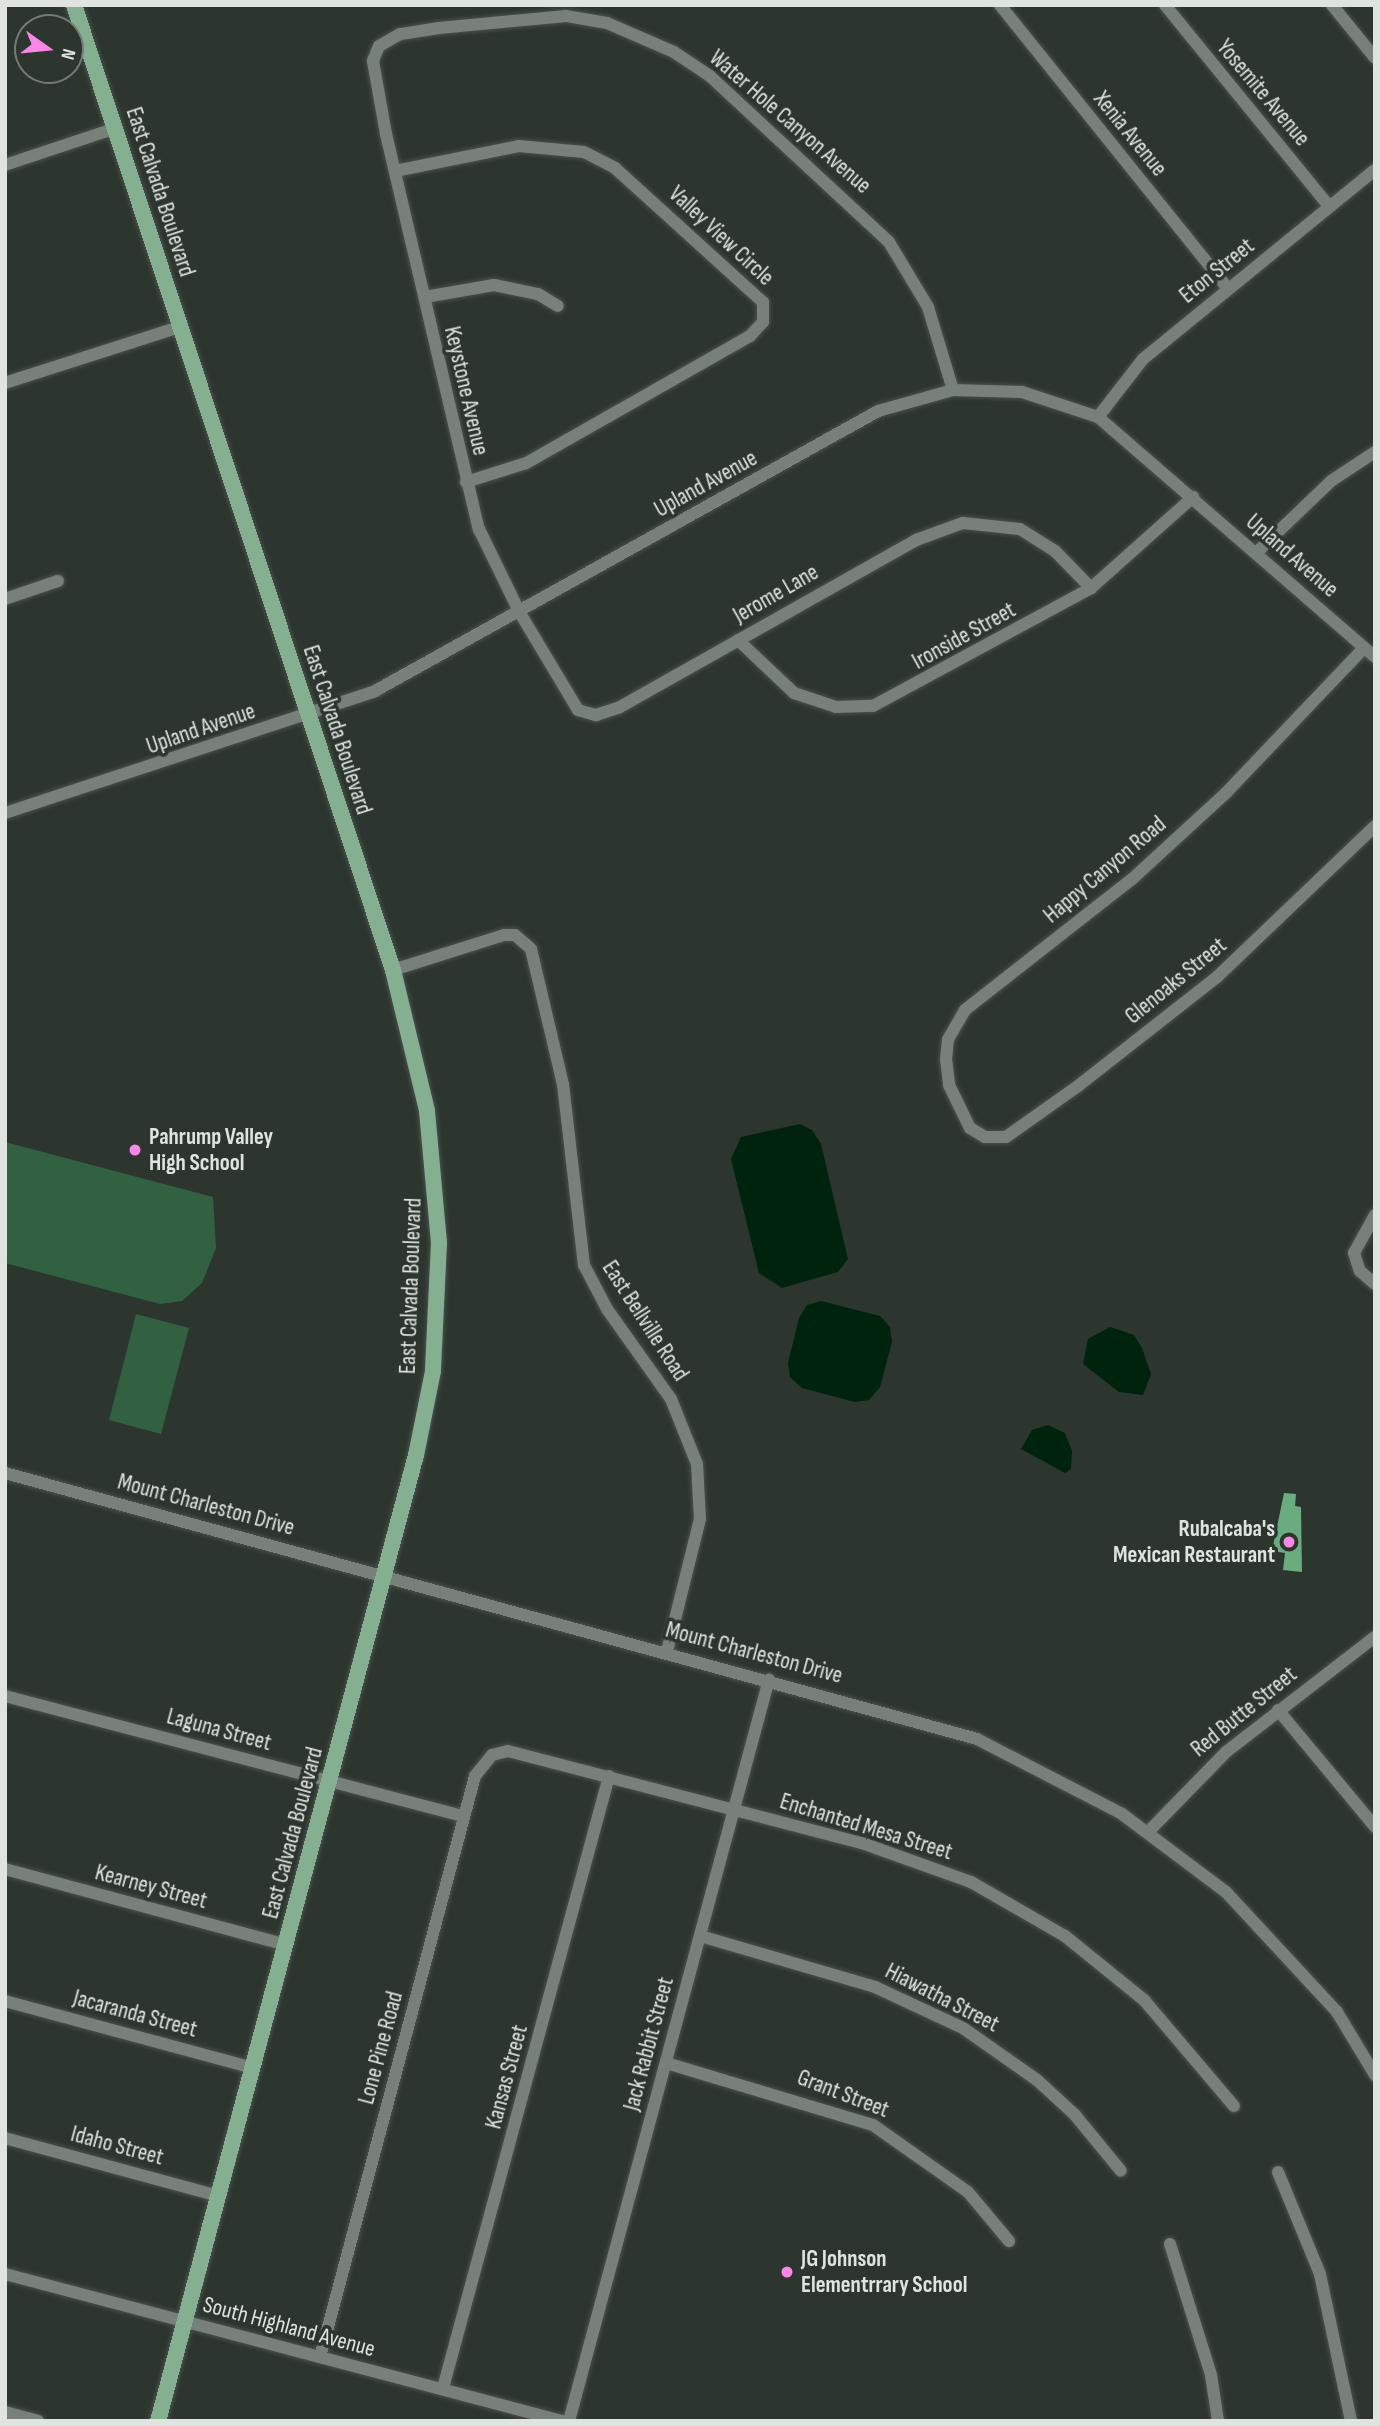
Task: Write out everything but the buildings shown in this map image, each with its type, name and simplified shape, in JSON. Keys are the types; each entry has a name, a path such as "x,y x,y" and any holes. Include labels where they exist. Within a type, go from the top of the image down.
{"main road":[{"name":"East Calvada Boulevard","path":"74,5 393,970 427,1111 439,1242 433,1371 385,1576 159,2421"}],"street":[{"name":"Xenia Avenue","path":"1000,5 1228,289"},
{"name":"Yosemite Avenue","path":"1165,5 1329,206"},
{"path":"1332,5 1375,58"},
{"name":"Water Hole Canyon Avenue","path":"395,171 373,61 387,39 439,28 566,16 634,32 710,76 889,242 929,307 953,390"},
{"path":"5,164 116,128"},
{"name":"Valley View Circle","path":"395,171 519,146 584,152 615,168 763,303 763,321 750,336 526,463 466,482"},
{"name":"Eton Street","path":"1098,417 1143,359 1375,170"},
{"name":"Keystone Avenue","path":"395,171 466,482 489,554 520,613"},
{"path":"425,297 494,285 538,294 558,306"},
{"path":"5,383 179,327"},
{"name":"Upland Avenue","path":"5,813 309,717 412,673 878,411 953,390 1022,392 1098,417 1375,657"},
{"path":"1256,553 1331,481 1375,452"},
{"name":"Ironside Street","path":"738,640 794,693 836,707 863,708 916,687 1091,589 1193,497"},
{"name":"Jerome Lane","path":"520,613 570,703 596,715 620,708 916,540 963,523 1020,529 1055,551 1091,589"},
{"path":"5,598 58,580"},
{"name":"Happy Canyon Road","path":"985,1137 960,1114 949,1085 946,1059 955,1023 1170,845 1364,648"},
{"name":"Glenoaks Street","path":"985,1137 1006,1137 1018,1130 1217,977 1375,826"},
{"name":"East Bellville Road","path":"393,970 515,935 531,949 563,1084 584,1265 607,1309 671,1399 693,1450 700,1519 667,1651"},
{"path":"1375,1215 1354,1253 1360,1271 1375,1284"},
{"name":"Mount Charleston Drive","path":"5,1473 667,1651 977,1739 1074,1784 1149,1832 1266,1931 1337,2012 1375,2076"},
{"name":"Red Butte Street","path":"1149,1832 1195,1778 1278,1710 1375,1637"},
{"name":"Jack Rabbit Street","path":"569,2421 769,1679"},
{"name":"Laguna Street","path":"5,1696 464,1816"},
{"path":"1278,1710 1375,1827"},
{"name":"Enchanted Mesa Street","path":"492,1755 523,1753 921,1862 1015,1905 1092,1956 1144,2000 1234,2106"},
{"name":"Lone Pine Road","path":"320,2357 475,1776 492,1755"},
{"name":"Kansas Street","path":"443,2388 609,1776"},
{"name":"Kearney Street","path":"5,1869 286,1945"},
{"name":"Hiawatha Street","path":"700,1936 875,1987 963,2028 1037,2080 1092,2134 1121,2171"},
{"name":"Jacaranda Street","path":"5,2001 253,2068"},
{"name":"Grant Street","path":"666,2063 873,2125 968,2192 1009,2241"},
{"name":"Idaho Street","path":"5,2138 218,2196"},
{"path":"1278,2172 1320,2274 1351,2421"},
{"path":"1170,2244 1211,2375 1218,2421"},
{"name":"South Highland Avenue","path":"5,2274 562,2421"},
{"path":"5,2412 38,2421"}],"shaded area":[{"path":"800,1124 812,1130 821,1144 848,1259 838,1272 782,1288 759,1273 731,1159 741,1137"},
{"path":"5,1142 213,1197 216,1248 202,1283 182,1301 160,1304 5,1263"},
{"path":"821,1301 880,1316 890,1327 892,1342 880,1387 869,1400 855,1402 802,1388 790,1377 788,1363 799,1318 807,1305"},
{"path":"136,1314 189,1328 161,1434 109,1420"},
{"path":"1110,1327 1134,1335 1142,1348 1151,1374 1143,1395 1119,1392 1083,1364 1088,1339"},
{"path":"1048,1425 1065,1433 1072,1451 1071,1469 1065,1473 1021,1449 1032,1430"}],"place":[{"name":"Pahrump Valley High School","path":"135,1150"},
{"name":"Rubalcaba's Mexican Restaurant","path":"1289,1542"},
{"name":"JG Johnson Elementrrary School","path":"787,2272"}]}
